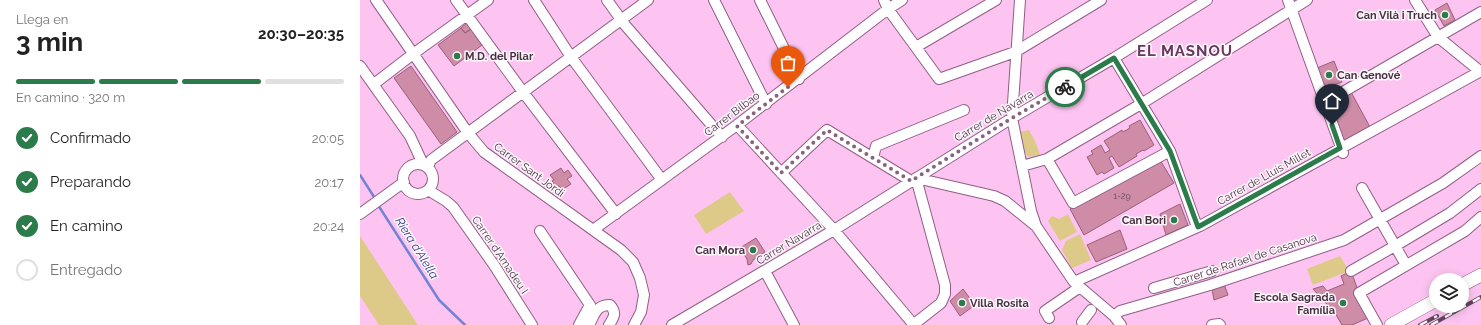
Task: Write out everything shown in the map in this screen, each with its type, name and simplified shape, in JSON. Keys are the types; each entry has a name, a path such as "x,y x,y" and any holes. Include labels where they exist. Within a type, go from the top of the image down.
{"main road":[{"path":"1469,281 1481,275"},
{"path":"1391,325 1429,304"}],"street":[{"name":"Carrer Sant Jordi","path":"376,0 468,132 484,152 621,250 633,262 640,278 644,295 641,312 634,325"},
{"path":"456,0 523,92 616,214"},
{"path":"374,84 488,0"},
{"path":"534,0 571,57 662,180"},
{"path":"607,0 621,20 722,137"},
{"path":"412,165 425,166 468,132 648,0"},
{"path":"714,0 766,104"},
{"path":"760,0 799,79"},
{"name":"Carrer Bilbao","path":"593,230 722,137 799,79 886,4 902,0"},
{"path":"916,47 996,0"},
{"path":"1020,0 1015,52 1012,118 1036,226"},
{"path":"886,4 939,79 1015,52 1101,0"},
{"name":"Carrer de Navarra","path":"913,179 1207,0"},
{"path":"1022,166 1048,159 1141,104 1290,5 1307,0"},
{"path":"1415,0 1441,39 1481,71"},
{"path":"1290,5 1342,150"},
{"path":"1324,103 1441,39 1481,12"},
{"path":"1114,58 1170,151 1198,227"},
{"path":"360,66 410,136 425,166 430,170 446,201"},
{"name":"Carrer de Lluís Millet","path":"1049,318 1045,311 1077,285 1198,227 1342,150 1481,71"},
{"path":"873,158 876,146 964,110"},
{"path":"737,126 834,230 914,325 941,303 945,294 945,285 913,179"},
{"path":"781,173 827,130 873,158 913,179 994,196 1005,201 1036,226 1077,285 1114,316 1121,325"},
{"path":"403,187 405,172 412,165 410,136"},
{"path":"1048,159 1073,203 1170,151"},
{"name":"Carrer de Rafael de Casanova","path":"1114,316 1120,311 1210,285 1344,240 1443,183 1481,156"},
{"path":"403,187 418,194 428,190 431,187 433,178"},
{"name":"Carrer Navarra","path":"672,325 834,230 913,179"},
{"path":"360,214 403,187"},
{"path":"1362,188 1406,265"},
{"path":"1351,271 1450,213 1481,189"},
{"path":"428,190 446,201"},
{"name":"Carrer d'Amadeu I","path":"446,201 453,207 494,265 532,325"},
{"path":"1377,325 1359,293 1465,231 1481,217"},
{"path":"540,231 590,305 579,325"},
{"path":"765,271 794,325"},
{"path":"1154,288 1212,272"},
{"path":"589,325 598,309 603,305 610,306 614,310 615,316 609,325"},
{"path":"1082,322 1091,310"}],"shaded area":[{"path":"1029,130 1040,155 1028,157 1025,152 1020,132"},
{"path":"730,192 744,211 706,234 694,215"},
{"path":"1068,214 1077,232 1060,241 1048,221 1052,216 1059,219"},
{"path":"1080,234 1091,260 1072,268 1062,250 1066,241"},
{"path":"360,236 418,325 379,325 360,296"},
{"path":"1340,256 1349,271 1313,285 1307,269"}],"building":[{"name":"Can Vilà i Truch","path":"1447,3 1455,20 1444,26 1435,10"},
{"path":"467,23 471,29 465,33 461,28"},
{"name":"M.D. del Pilar","path":"461,28 465,33 471,29 482,45 454,66 438,45"},
{"name":"Can Genové","path":"1334,61 1342,82 1324,89 1317,68"},
{"path":"411,66 457,132 441,144 394,78"},
{"path":"1351,92 1370,127 1342,142 1328,106"},
{"path":"1140,120 1154,145 1136,154 1137,156 1119,167 1112,156 1109,158 1114,168 1104,174 1102,172 1097,175 1087,157 1093,154 1091,151 1101,145 1105,153 1110,150 1104,141 1122,130 1123,132 1130,128 1129,126"},
{"path":"1160,160 1174,183 1084,235 1070,209"},
{"path":"561,168 564,173 568,170 572,176 567,179 571,184 562,190 559,186 556,187 552,181 554,180 550,175"},
{"name":"Can Bori","path":"1180,204 1188,225 1166,235 1160,214"},
{"path":"1120,230 1127,249 1096,262 1087,245"},
{"name":"Can Mora","path":"756,238 765,252 748,265 747,259 740,248"},
{"name":"Escola Sagrada Família","path":"1351,271 1368,318 1352,325 1342,325 1335,313 1313,289 1323,286 1327,291 1344,284 1341,276"},
{"path":"1224,284 1228,295 1214,300 1212,289"},
{"name":"Villa Rosita","path":"963,289 975,305 960,316 950,301"}],"waterway":[{"name":"Riera d'Alella","path":"360,175 376,200"},
{"name":"Riera d'Alella","path":"378,205 439,300 465,325"}],"railway":[{"path":"1431,325 1481,297"},
{"path":"1420,325 1437,316"}],"way so far":[{"path":"788,87 737,126 781,173 827,130 911,181 1065,87"}],"place":[{"name":"Can Vilà i Truch","path":"1445,15"},
{"name":"M.D. del Pilar","path":"457,56"},
{"name":"Can Genové","path":"1329,75"},
{"name":"Can Bori","path":"1174,220"},
{"name":"Can Mora","path":"753,250"},
{"name":"Villa Rosita","path":"962,303"},
{"name":"Escola Sagrada Família","path":"1343,303"}],"district":[{"name":"EL MASNOU","path":"1185,51"}],"route":[{"path":"1065,87 1114,58 1170,151 1194,221 1198,227 1340,148 1332,125"}]}
